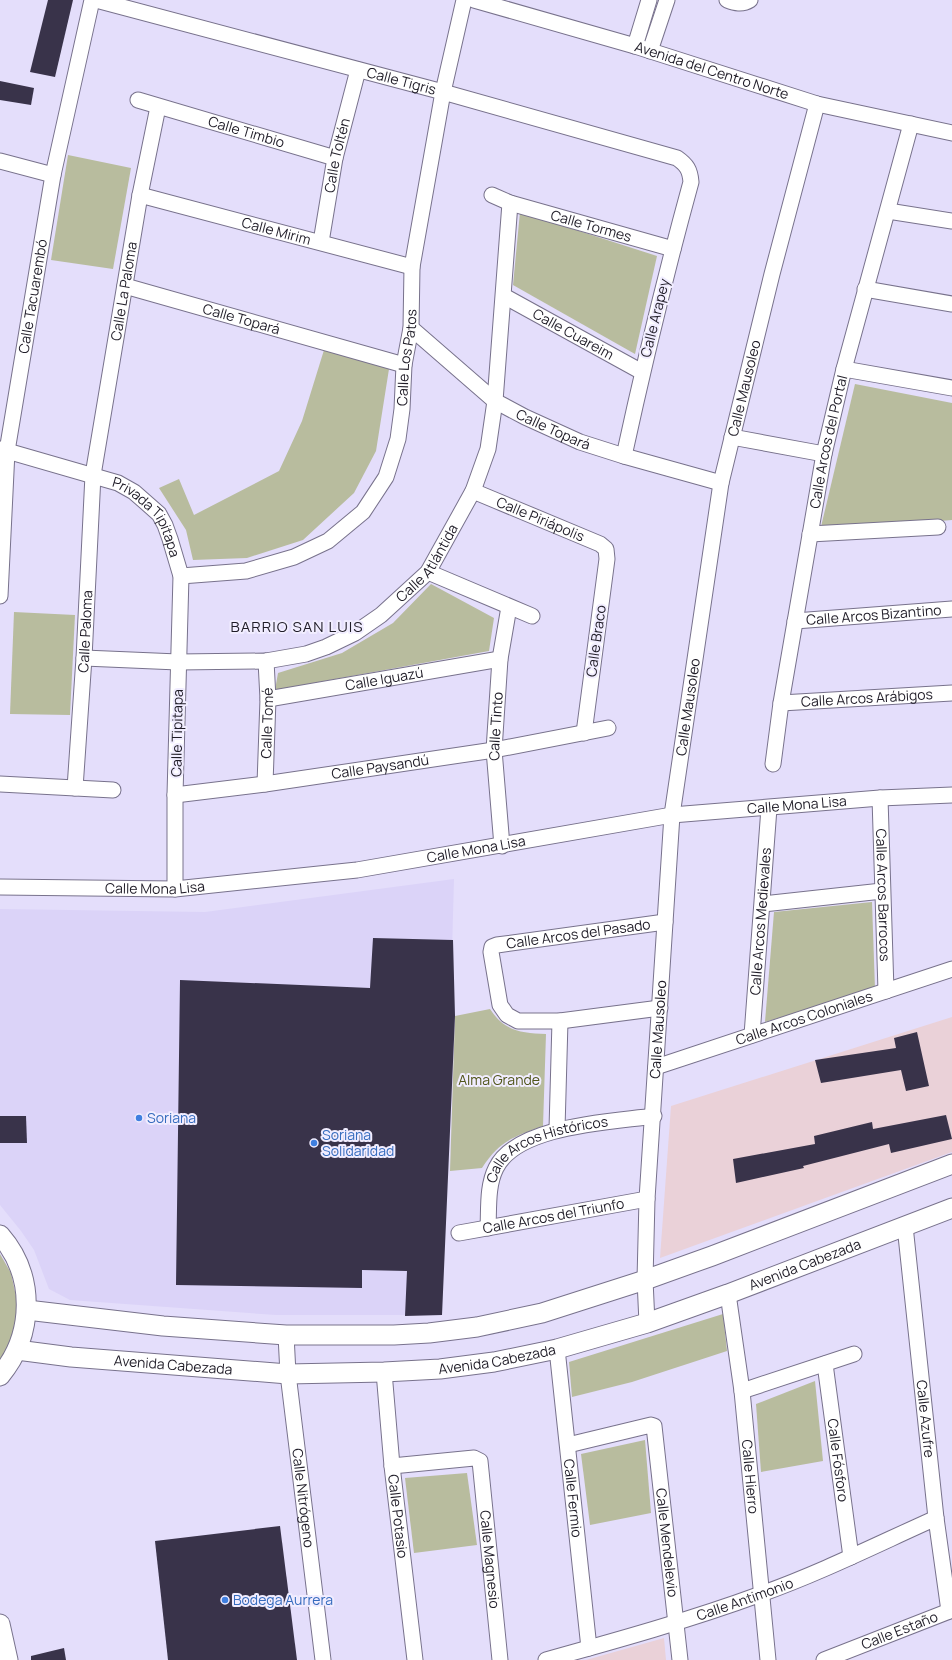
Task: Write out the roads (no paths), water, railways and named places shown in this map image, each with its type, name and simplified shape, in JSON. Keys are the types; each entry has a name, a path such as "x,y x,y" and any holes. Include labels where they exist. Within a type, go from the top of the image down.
{"main road":[{"path":"27,1310 163,1326 286,1335 394,1335 429,1333 477,1327 542,1313 645,1280 952,1164"},
{"name":"Avenida Cabezada","path":"17,1350 79,1358 288,1374 440,1369 486,1363 557,1349 647,1323 728,1294 952,1208"},
{"path":"0,1235 9,1246 23,1276 27,1310 24,1330 17,1350 0,1376"},
{"path":"0,1624 8,1660"}],"street":[{"name":"Calle Tacuarembó","path":"0,596 4,450 53,175 92,0"},
{"name":"Calle Tigris","path":"96,0 443,92 677,158 686,164 690,172 691,182"},
{"name":"Calle Los Patos","path":"181,576 246,571 294,557 328,541 363,512 386,477 398,439 402,409 404,366 410,328 412,266 443,92 464,0"},
{"name":"Avenida del Centro Norte","path":"474,0 635,46 817,104 952,133"},
{"path":"635,46 649,0"},
{"path":"650,51 667,0"},
{"name":"Calle Toltén","path":"321,242 335,158 358,70"},
{"name":"Calle Timbio","path":"138,100 335,158"},
{"name":"Calle Mausoleo","path":"647,1323 645,1280 647,1199 654,1116 672,815 721,484 817,104"},
{"name":"Calle La Paloma","path":"94,476 140,195 158,107"},
{"name":"Calle Arcos del Portal","path":"773,764 781,702 824,454 844,369 911,124"},
{"path":"0,161 53,175"},
{"name":"Calle Arapey","path":"624,456 642,372 691,182"},
{"name":"Calle Mirim","path":"140,195 412,266"},
{"name":"Calle Tormes","path":"492,195 510,203 673,249"},
{"name":"Calle Atlántida","path":"84,658 178,662 266,662 306,654 326,647 355,633 381,614 428,572 474,491 488,449 495,401 510,203"},
{"path":"888,211 952,221"},
{"name":"Calle Topará","path":"125,286 404,366"},
{"path":"865,290 952,304"},
{"name":"Calle Cuareim","path":"504,296 642,372"},
{"name":"Calle Topará","path":"410,328 495,401 525,417 580,442 721,484"},
{"path":"844,369 952,388"},
{"path":"732,437 824,454"},
{"path":"4,450 94,476"},
{"name":"Privada Tipitapa","path":"94,476 118,483 134,492 159,514 170,539 181,576"},
{"name":"Calle Paloma","path":"75,788 94,476"},
{"name":"Calle Piriápolis","path":"474,491 600,544 606,549"},
{"path":"810,534 938,527"},
{"name":"Calle Braco","path":"584,733 607,559 606,549"},
{"path":"428,572 532,616"},
{"name":"Calle Tipitapa","path":"176,889 175,795 181,576"},
{"name":"Calle Tinto","path":"502,846 494,750 500,659 509,607"},
{"name":"Calle Arcos Bizantino","path":"795,622 952,609"},
{"name":"Calle Iguazú","path":"268,699 500,659"},
{"name":"Calle Tomé","path":"265,784 268,699 266,662"},
{"name":"Calle Arcos Arábigos","path":"781,702 952,693"},
{"name":"Calle Paysandú","path":"175,795 265,784 494,750 608,728"},
{"path":"0,784 113,790"},
{"name":"Calle Mona Lisa","path":"0,887 176,889 358,870 502,846 672,815 880,798 952,795"},
{"name":"Calle Arcos Barrocos","path":"880,798 886,991"},
{"name":"Calle Arcos Medievales","path":"752,1035 769,808"},
{"path":"763,904 882,891"},
{"name":"Calle Arcos del Pasado","path":"560,1021 518,1021 507,1015 498,999 491,952 492,947 665,922"},
{"name":"Calle Arcos Coloniales","path":"656,1067 952,969"},
{"path":"557,1129 560,1021 660,1008"},
{"name":"Calle Arcos Históricos","path":"488,1228 492,1180 496,1167 503,1157 515,1147 557,1129 654,1116"},
{"name":"Calle Arcos del Triunfo","path":"459,1233 647,1199"},
{"name":"Calle Azufre","path":"905,1226 936,1518 951,1611"},
{"name":"Calle Hierro","path":"728,1294 742,1391 768,1660"},
{"name":"Calle Nitrógeno","path":"286,1335 288,1374 323,1660"},
{"name":"Calle Fermio","path":"557,1349 589,1648"},
{"path":"742,1391 854,1354"},
{"name":"Calle Fósforo","path":"825,1364 851,1557"},
{"name":"Calle Potasio","path":"384,1372 392,1466 415,1660"},
{"name":"Calle Mendelevio","path":"568,1445 653,1425 655,1428 680,1660"},
{"name":"Calle Magnesio","path":"392,1466 474,1458 478,1459 480,1464 500,1660"},
{"name":"Calle Antimonio","path":"546,1660 676,1622 761,1594 851,1557 936,1518"},
{"name":"Calle Estaño","path":"824,1660 951,1611"}],"place":[{"name":"Soriana","path":"139,1118"},
{"name":"Soriana Solidaridad","path":"314,1143"},
{"name":"Bodega Aurrera","path":"225,1600"}],"district":[{"name":"BARRIO SAN LUIS","path":"297,627"}],"park label":[{"name":"Alma Grande","path":"499,1080"}]}
